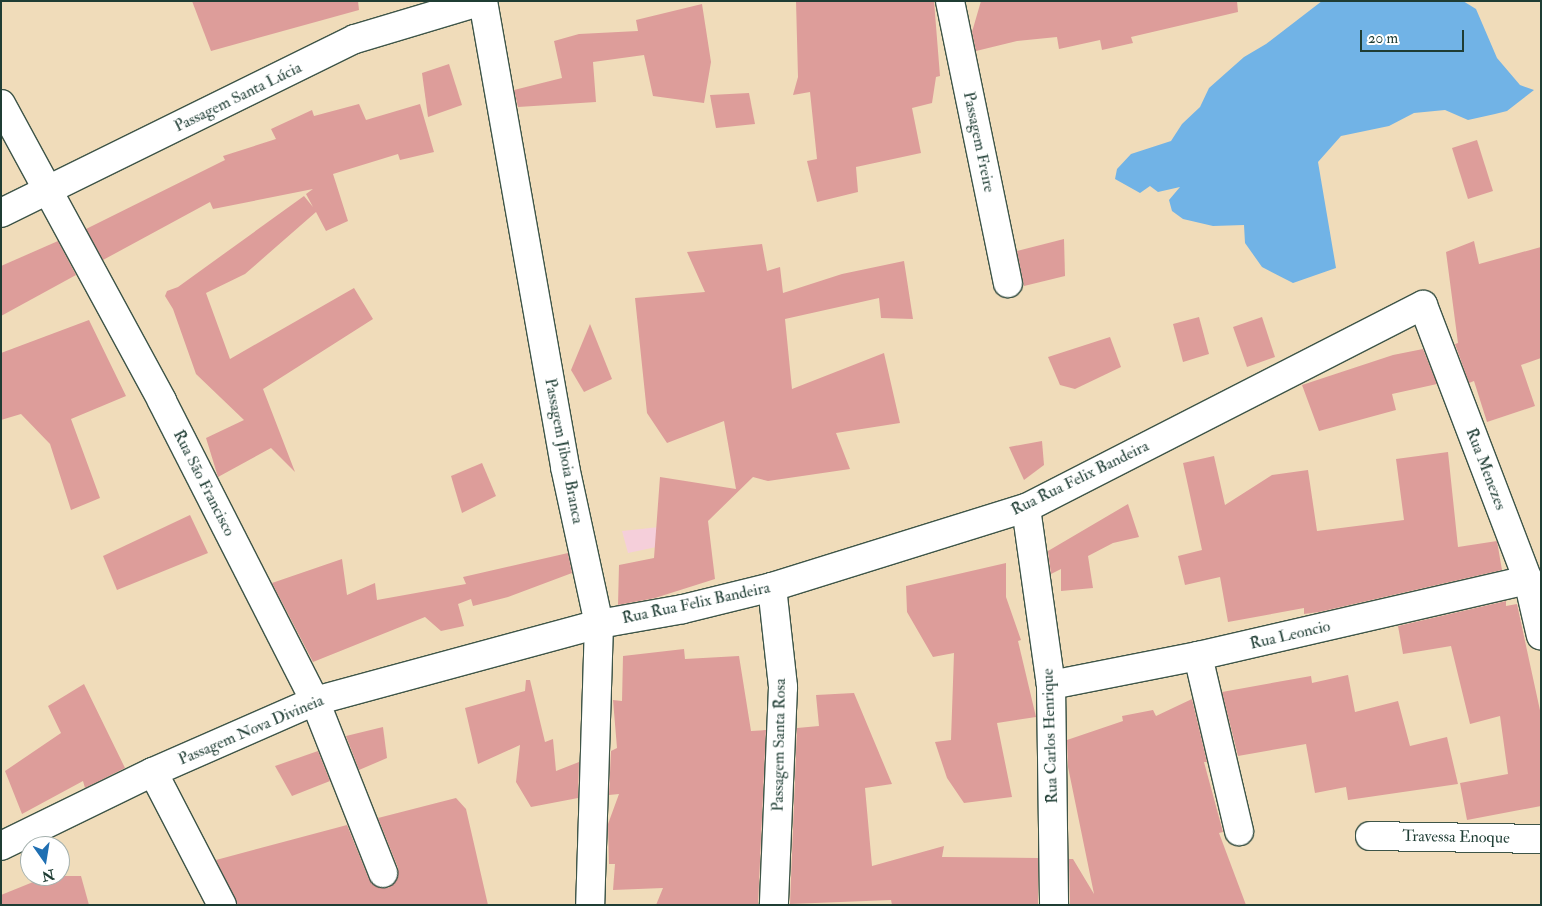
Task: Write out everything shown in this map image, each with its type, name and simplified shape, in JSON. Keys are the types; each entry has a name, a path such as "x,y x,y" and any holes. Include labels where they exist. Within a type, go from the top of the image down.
{"street":[{"name":"Passagem Santa Lúcia","path":"1,213 48,187 247,94 355,39 482,1"},
{"name":"Passagem Jiboia Branca","path":"482,1 565,467 599,624 590,905"},
{"name":"Passagem Freire","path":"950,1 1008,283"},
{"name":"Rua São Francisco","path":"1,104 48,187 162,401 315,701 383,873"},
{"name":"Rua Rua Felix Bandeira","path":"599,624 683,609 772,587 1026,508 1423,305"},
{"name":"Rua Menezes","path":"1423,305 1528,580 1541,636"},
{"name":"Rua Carlos Henrique","path":"1026,508 1051,685 1054,905"},
{"name":"Rua Leoncio","path":"1051,685 1198,656 1528,580"},
{"name":"Passagem Santa Rosa","path":"772,587 783,687 774,905"},
{"name":"Passagem Nova Divineia","path":"1,846 153,772 315,701 599,624"},
{"path":"1198,656 1239,830"},
{"path":"153,772 222,905"},
{"name":"Travessa Enoque","path":"1370,836 1541,839"}],"shaded area":[{"path":"697,523 699,538 628,553 622,531"}],"water":[{"path":"1322,1 1463,1 1476,9 1497,58 1520,85 1534,90 1507,111 1495,114 1468,120 1445,110 1414,113 1389,126 1341,136 1318,162 1336,268 1293,283 1262,267 1245,243 1244,225 1213,226 1183,219 1172,211 1169,200 1180,187 1158,192 1150,186 1140,193 1115,179 1117,169 1131,154 1171,141 1182,124 1200,107 1209,88 1244,57 1266,44"}],"building":[{"path":"192,1 358,1 359,10 211,51"},
{"path":"796,1 934,1 940,76 936,77 932,103 912,108 921,153 856,167 858,192 817,202 807,161 817,159 810,92 793,95 798,77"},
{"path":"981,1 1237,1 1238,12 1131,37 1133,43 1102,50 1100,40 1059,49 1057,37 1017,41 976,51 972,32"},
{"path":"702,4 711,62 704,103 653,96 644,55 593,62 596,102 518,107 514,90 562,78 554,41 579,34 638,31 636,20"},
{"path":"449,64 462,105 428,117 422,73"},
{"path":"749,93 755,124 716,128 710,95"},
{"path":"359,104 366,120 420,104 434,152 400,160 398,154 333,174 348,221 326,231 316,212 245,274 206,293 230,359 354,288 373,319 263,389 295,472 271,448 218,477 206,438 244,420 196,374 173,309 165,296 167,291 178,287 304,196 313,207 306,194 313,189 213,209 210,202 103,260 86,229 225,160 223,156 276,139 271,129 312,110 314,116"},
{"path":"1477,140 1493,191 1468,199 1452,148"},
{"path":"1064,239 1065,276 1024,286 1017,251"},
{"path":"58,241 76,275 1,316 1,266"},
{"path":"1474,241 1479,264 1541,247 1541,358 1521,365 1535,406 1487,422 1474,381 1469,383 1455,344 1458,343 1446,252"},
{"path":"762,244 767,271 780,267 783,293 842,274 904,261 913,319 881,318 879,298 785,319 792,389 884,353 900,423 836,433 850,469 768,481 753,477 708,521 715,579 655,598 618,605 619,565 654,558 660,477 736,489 724,421 667,443 647,413 635,298 705,292 687,252"},
{"path":"1199,317 1209,354 1183,362 1173,324"},
{"path":"1262,317 1275,357 1247,367 1233,327"},
{"path":"89,320 126,396 71,419 100,498 71,510 50,444 21,414 1,420 1,353"},
{"path":"590,324 612,379 584,392 571,370"},
{"path":"1110,337 1121,367 1075,389 1060,385 1048,357"},
{"path":"1423,349 1437,384 1392,394 1396,410 1319,431 1302,385 1393,355"},
{"path":"1042,441 1044,465 1024,480 1009,447"},
{"path":"1448,452 1458,547 1497,541 1502,570 1319,612 1304,614 1304,608 1228,622 1220,577 1185,585 1178,556 1202,550 1183,463 1214,456 1225,505 1272,475 1308,470 1317,531 1404,520 1396,459"},
{"path":"482,463 496,496 462,513 451,476"},
{"path":"1128,504 1139,537 1113,543 1088,556 1093,588 1061,591 1061,569 1051,574 1048,551"},
{"path":"190,515 208,553 117,590 103,556"},
{"path":"568,553 572,573 508,597 473,606 471,599 458,604 464,626 441,631 425,617 313,662 272,583 342,559 347,595 375,583 377,600 466,584 463,577"},
{"path":"1006,563 1006,597 1021,640 1018,641 1036,717 997,723 1012,797 964,803 947,778 935,742 951,740 954,653 933,657 907,612 906,586"},
{"path":"1506,601 1506,606 1517,604 1541,715 1541,806 1467,820 1460,783 1508,774 1500,716 1470,724 1451,646 1403,654 1398,626"},
{"path":"684,649 685,659 739,656 751,731 766,730 758,905 656,905 663,888 613,890 615,864 609,864 608,824 619,794 609,795 611,751 617,748 613,700 622,701 623,656"},
{"path":"1348,675 1355,712 1398,701 1410,746 1447,737 1458,784 1348,800 1346,787 1315,793 1306,744 1238,756 1222,692 1311,676 1312,683"},
{"path":"526,680 530,680 545,742 553,739 556,771 579,762 578,798 531,807 516,782 520,745 478,764 465,708 525,691"},
{"path":"84,684 125,768 85,788 83,781 22,814 5,771 61,733 48,706"},
{"path":"854,693 892,784 865,788 872,866 944,846 942,857 1038,858 1038,905 892,905 891,900 790,904 797,728 819,726 816,695"},
{"path":"1192,699 1207,762 1204,762 1223,832 1219,833 1246,905 1070,905 1069,859 1073,859 1094,894 1068,767 1067,740 1123,721 1122,716 1153,710 1156,716"},
{"path":"383,727 387,758 359,770 346,736"},
{"path":"318,751 330,781 292,796 275,766"},
{"path":"456,798 466,809 488,905 237,905 216,860 347,825 369,879 380,888 388,888 395,882 398,868 378,818"},
{"path":"70,876 81,876 89,905 1,905 1,895 23,886 70,886"}]}
